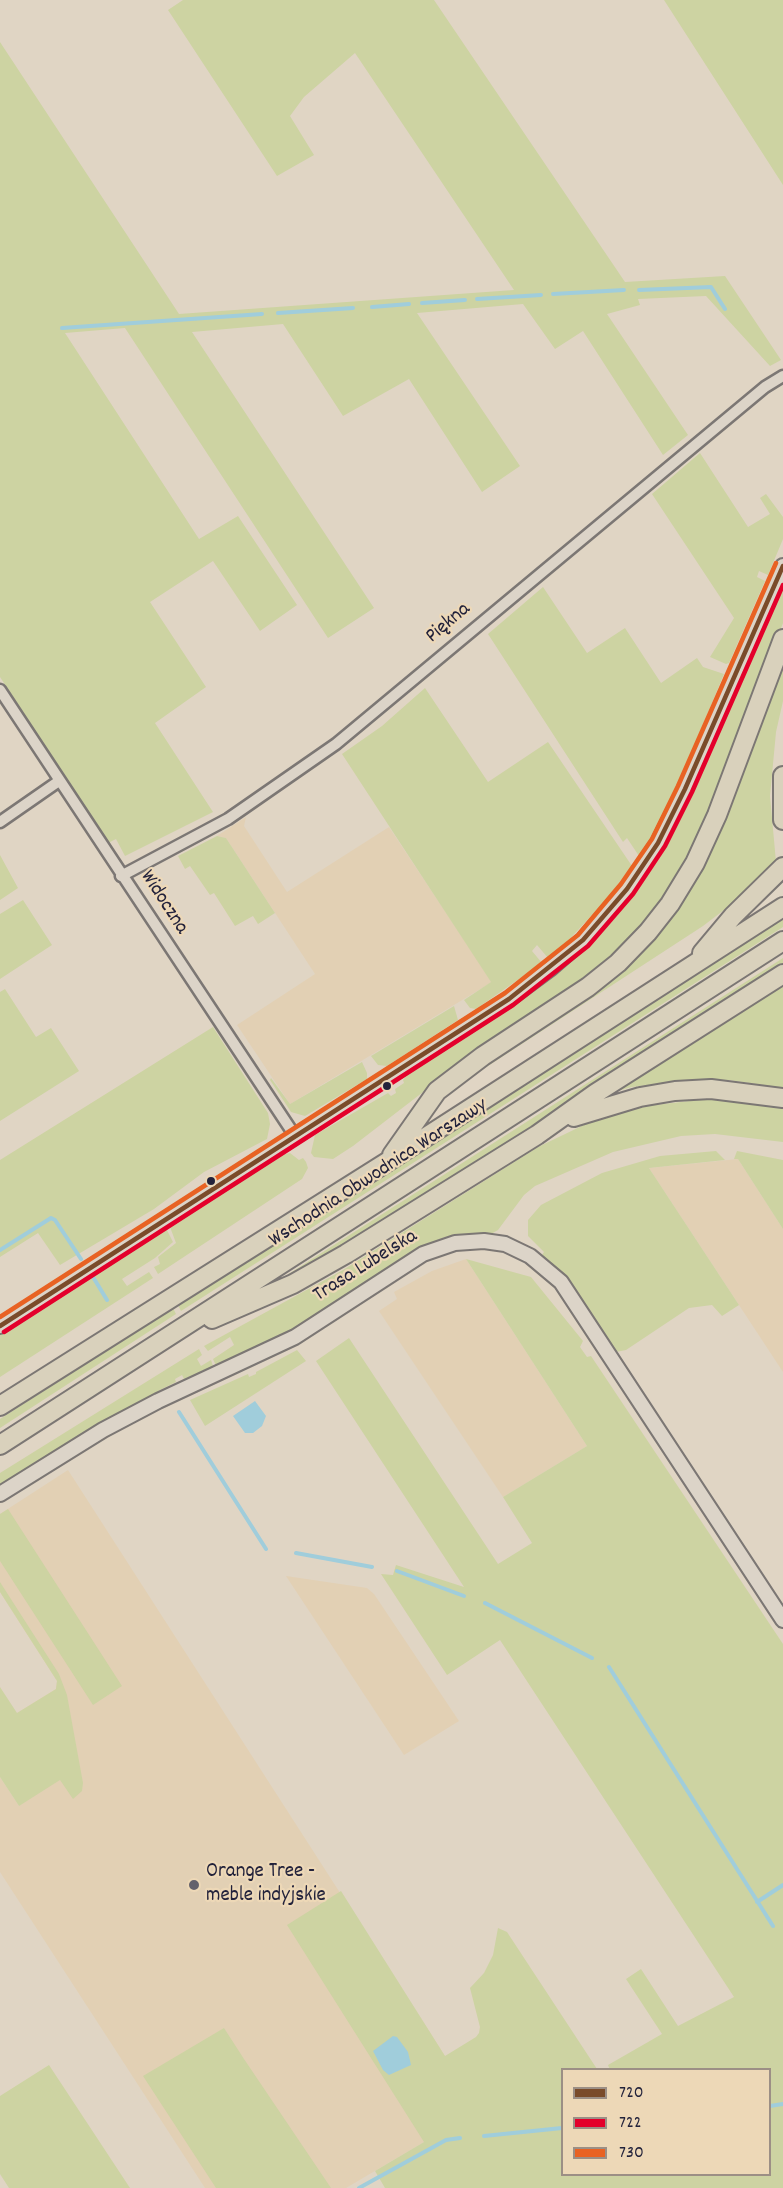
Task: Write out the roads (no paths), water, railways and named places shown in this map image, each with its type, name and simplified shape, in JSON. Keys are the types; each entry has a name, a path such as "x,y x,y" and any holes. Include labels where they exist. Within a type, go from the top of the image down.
{"highway":[{"path":"387,1162 437,1090 588,987 626,955 670,904 695,863 717,815 783,639"},
{"path":"783,776 783,820"},
{"path":"687,970 733,916 783,867"},
{"name":"Wschodnia Obwodnica Warszawy","path":"0,1406 387,1162 783,907"},
{"name":"Wschodnia Obwodnica Warszawy","path":"0,1445 783,941"},
{"path":"166,1339 293,1284 537,1135 596,1094 783,974"},
{"path":"537,1135 603,1106 640,1096 711,1089 783,1098"}],"street":[{"name":"Piękna","path":"122,876 228,819 330,749 765,387 783,376"},
{"path":"0,1326 530,985 570,953 611,910 642,869 672,817 783,566"},
{"name":"Widoczna","path":"0,690 295,1136"},
{"path":"0,822 59,781"},
{"name":"Trasa Lubelska","path":"0,1494 103,1430 158,1401 287,1342 430,1250 468,1241 505,1244 530,1256 561,1282 783,1620"}],"water":[{"path":"255,1401 266,1416 262,1426 253,1433 245,1433 233,1416"},
{"path":"393,2036 397,2037 408,2052 411,2065 389,2075 383,2070 373,2051"}],"waterway":[{"path":"639,290 711,287 725,309"},
{"path":"553,294 624,290"},
{"path":"477,299 541,295"},
{"path":"422,303 465,300"},
{"path":"372,307 409,304"},
{"path":"278,313 353,308"},
{"path":"62,328 262,314"},
{"path":"0,1250 51,1218 55,1220 81,1259"},
{"path":"93,1277 107,1300"},
{"path":"179,1412 266,1549"},
{"path":"296,1553 372,1567"},
{"path":"397,1571 464,1596"},
{"path":"485,1603 592,1658"},
{"path":"609,1667 773,1926"},
{"path":"757,1902 783,1885"},
{"path":"771,2106 783,2104"},
{"path":"484,2136 561,2128"},
{"path":"359,2188 446,2140 460,2138"}],"place":[{"name":"Orange Tree - meble indyjskie","path":"194,1885"}]}
